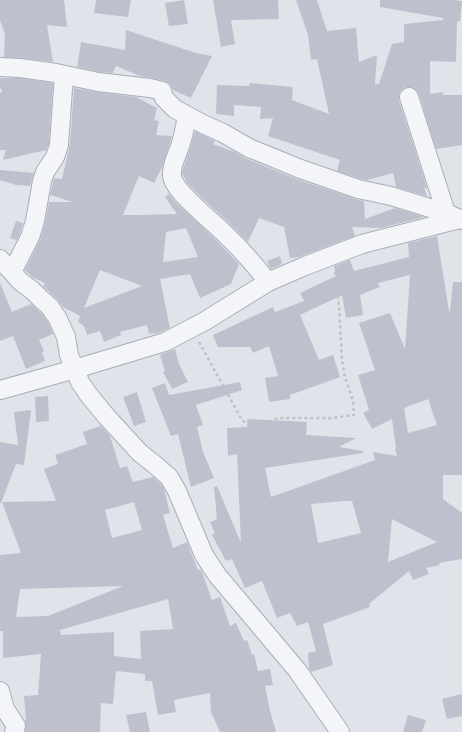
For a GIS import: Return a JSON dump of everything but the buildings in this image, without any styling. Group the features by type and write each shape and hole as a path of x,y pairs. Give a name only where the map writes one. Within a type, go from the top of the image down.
{"street":[{"path":"0,67 64,74 98,82 150,88 162,91 164,98 175,109 249,148 298,168 358,189 391,196 456,217"},
{"path":"12,272 30,237 35,221 42,181 45,172 55,158 59,145 64,74"},
{"path":"409,97 456,217"},
{"path":"188,116 171,177 175,185 198,209 225,233 268,282"},
{"path":"0,390 165,342 205,321 268,282 305,266 362,244 456,217"},
{"path":"0,259 21,282 50,307 58,319 66,337 69,355 80,382 88,394 140,453 169,477 177,491 204,555 217,575 297,670 340,732"},
{"path":"0,691 5,709 16,726 14,732"}],"path":[{"path":"190,329 210,360 242,420 252,428 279,418 332,418 354,415 353,401 345,376 342,360 339,305 335,270"}]}
